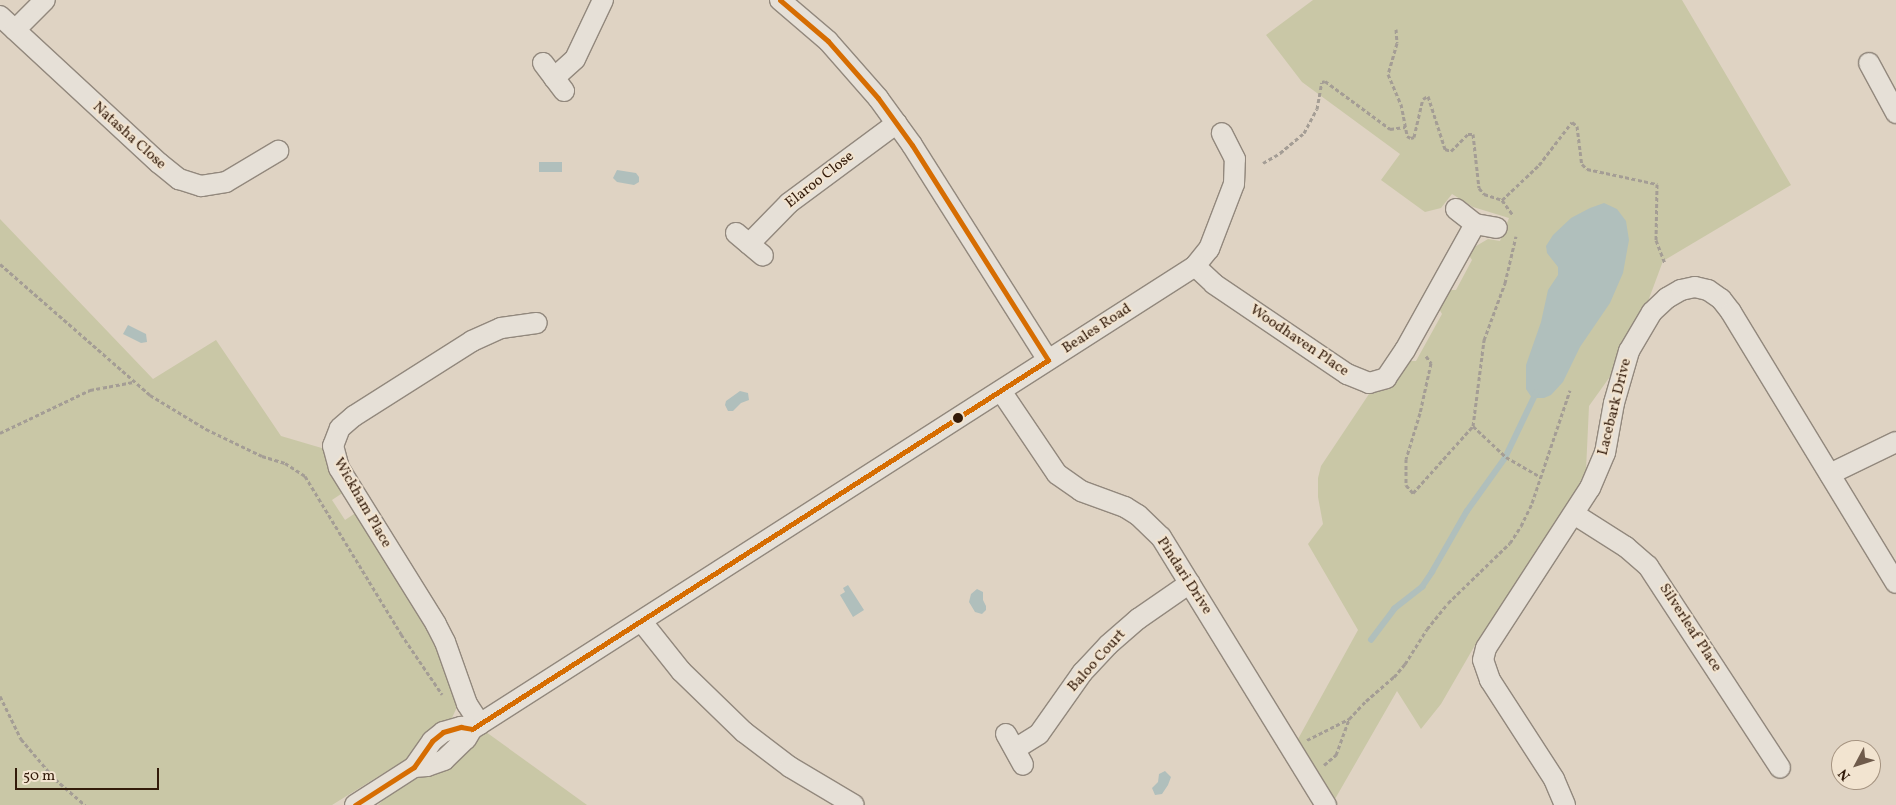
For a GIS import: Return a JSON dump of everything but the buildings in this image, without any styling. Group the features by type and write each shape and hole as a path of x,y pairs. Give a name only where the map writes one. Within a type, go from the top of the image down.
{"street":[{"path":"15,30 45,0"},
{"path":"553,77 575,59 603,0"},
{"path":"780,0 846,59 897,123 1048,360"},
{"name":"Natasha Close","path":"0,16 159,163 179,179 196,185 213,186 239,176 278,151"},
{"path":"1869,63 1893,102"},
{"name":"Elaroo Close","path":"749,244 769,222 796,198 897,123"},
{"name":"Beales Road","path":"355,805 414,766 432,741 443,732 461,727 476,726 642,622 1194,266 1209,249 1234,184 1235,159 1222,134"},
{"path":"1456,209 1476,224 1509,227"},
{"name":"Woodhaven Place","path":"1194,266 1211,281 1347,374 1369,383 1386,378 1405,350 1476,224"},
{"name":"Lacebark Drive","path":"1565,805 1554,779 1490,680 1483,660 1486,648 1590,488 1605,453 1620,379 1640,329 1652,312 1667,298 1681,290 1694,287 1708,290 1731,312 1896,584"},
{"name":"Wickham Place","path":"476,726 436,624 339,468 333,446 340,428 354,416 472,340 501,328 537,323"},
{"name":"Pindari Drive","path":"1001,391 1058,474 1081,491 1125,507 1138,516 1160,537 1306,772 1319,802"},
{"path":"1830,474 1896,442"},
{"name":"Silverleaf Place","path":"1574,514 1637,555 1658,579 1780,768"},
{"name":"Baloo Court","path":"1015,750 1039,734 1082,673 1108,645 1138,619 1190,583"},
{"path":"642,622 681,671 744,732 790,767 854,805"}],"path":[{"path":"1396,29 1397,43 1388,74 1401,104 1407,136 1412,138 1423,99 1428,96 1445,149 1451,151 1468,134 1473,134 1479,188 1484,194 1502,200"},
{"path":"1262,163 1280,153 1304,133 1317,109 1322,82 1325,81 1390,129 1405,127"},
{"path":"1502,200 1545,159 1572,122 1577,126 1584,167 1656,184 1658,187 1656,245 1665,263"},
{"path":"1426,356 1431,363 1420,413 1406,459 1406,485 1412,493 1418,489 1473,426 1484,340 1505,283 1509,227 1502,200"},
{"path":"0,264 134,382 182,416 262,456 285,463 305,476 401,634 445,700"},
{"path":"0,433 90,390 134,382"},
{"path":"1292,750 1349,719 1402,668 1427,629 1453,596 1510,543 1528,514 1570,390"},
{"path":"1473,426 1506,457 1540,477"},
{"path":"0,696 21,739 55,780 85,805"},
{"path":"1306,772 1333,759 1349,719"}],"shaded area":[{"path":"1313,0 1682,0 1791,185 1663,261 1647,304 1614,371 1589,406 1586,470 1552,539 1478,640 1441,704 1421,729 1397,691 1335,799 1298,739 1358,630 1308,544 1323,524 1318,497 1318,478 1321,466 1369,394 1389,389 1408,361 1416,361 1442,314 1438,307 1448,290 1456,290 1472,260 1468,254 1471,249 1488,239 1500,241 1509,218 1473,207 1452,194 1441,208 1425,212 1381,180 1400,154 1302,82 1266,35"},
{"path":"539,162 562,162 562,172 539,172"},
{"path":"617,170 636,173 639,177 639,182 634,185 617,182 613,178"},
{"path":"1604,203 1617,209 1626,221 1629,240 1623,273 1610,303 1580,347 1563,382 1551,395 1544,398 1532,398 1526,389 1526,365 1541,322 1548,290 1558,275 1558,267 1547,253 1546,246 1553,235 1571,218"},
{"path":"0,219 153,379 216,340 281,436 325,449 344,492 332,500 345,520 357,512 433,637 457,707 451,720 408,758 332,805 0,805"},
{"path":"128,325 146,334 147,342 141,343 123,334"},
{"path":"740,391 748,393 749,400 741,403 733,411 728,411 725,405 726,401"},
{"path":"848,585 864,610 853,617 840,595 845,592 843,588"},
{"path":"977,589 983,592 983,600 986,606 986,610 982,614 975,612 969,602 971,594"},
{"path":"486,732 587,805 378,805 400,785"},
{"path":"1165,771 1171,777 1168,785 1162,794 1155,795 1152,788 1158,782 1159,774"}],"waterway":[{"path":"1371,640 1394,609 1422,587 1467,511 1505,458 1536,393"}],"transit line":[{"path":"355,805 414,767 432,741 443,732 461,727 472,729 1048,360 912,145 878,98 828,41 780,0"}]}
